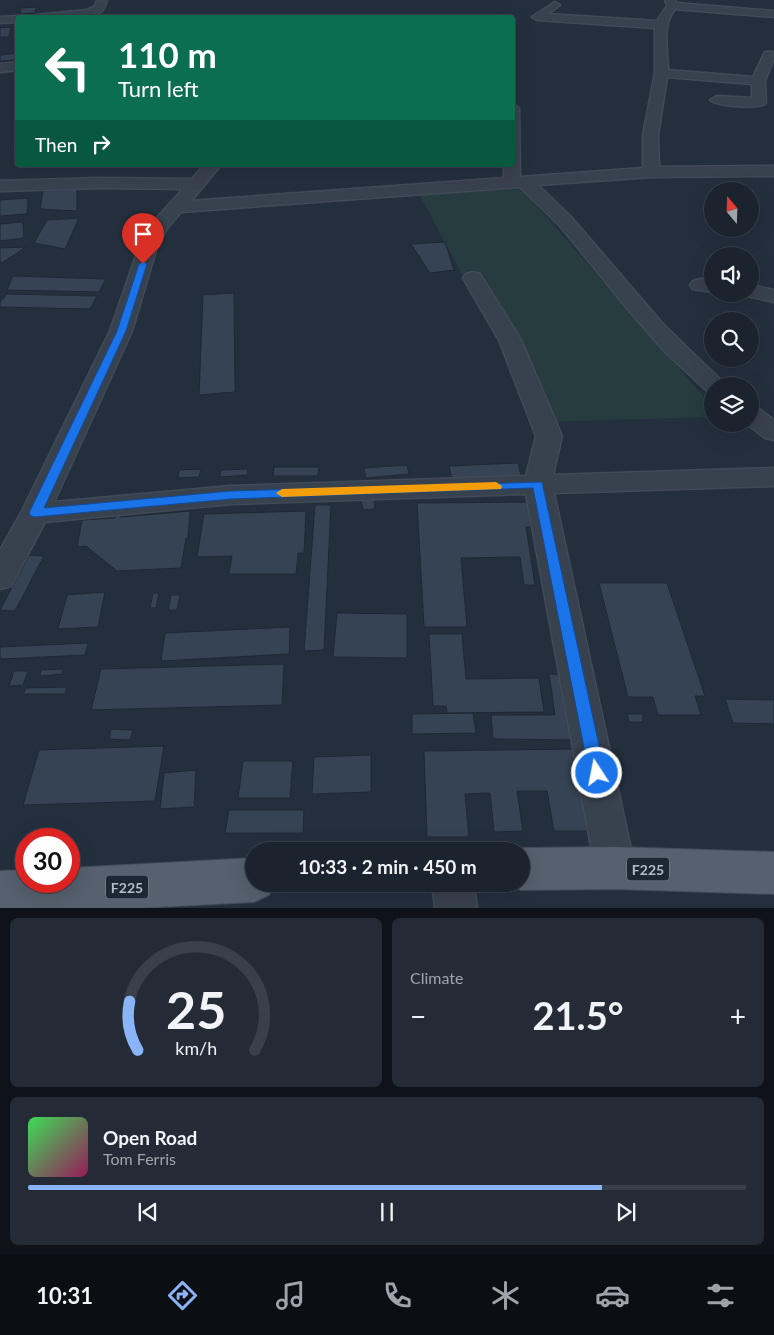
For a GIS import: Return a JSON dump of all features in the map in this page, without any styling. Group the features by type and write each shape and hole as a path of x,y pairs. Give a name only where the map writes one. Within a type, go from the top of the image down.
{"main road":[{"name":"F225","path":"530,869 615,868 774,873"},
{"name":"F225","path":"0,894 245,880"}],"street":[{"path":"67,15 89,13 100,8 102,0"},
{"path":"652,172 649,158 660,72 659,46 663,18 671,3 774,14"},
{"path":"555,5 537,17 662,25"},
{"path":"0,20 15,19"},
{"path":"717,100 759,103 758,81 771,56 764,42"},
{"path":"0,68 15,66"},
{"path":"660,72 758,81"},
{"path":"515,140 519,182 565,221 621,290 694,369 704,377"},
{"path":"27,184 28,167"},
{"path":"0,578 35,513 121,331 148,247 160,225 174,207 212,167"},
{"path":"174,207 652,172 774,171"},
{"path":"0,186 27,184 197,184"},
{"path":"473,278 510,340 549,436 538,484 615,868"},
{"path":"759,293 774,296"},
{"path":"759,421 774,432"},
{"path":"35,513 231,495 774,477"},
{"path":"454,892 456,908"}],"green space":[{"path":"522,189 704,397 704,417 541,422 419,194"}],"building":[{"path":"36,7 35,13 20,14 21,8"},
{"path":"11,27 9,37 0,37 0,28"},
{"path":"15,53 15,60 0,61 0,55"},
{"path":"77,189 77,211 40,209 43,191"},
{"path":"28,198 27,214 0,216 0,200"},
{"path":"79,218 65,249 34,243 47,220"},
{"path":"23,222 24,238 0,241 0,224"},
{"path":"445,242 454,270 430,273 411,244"},
{"path":"26,247 2,263 0,262 0,248"},
{"path":"13,276 106,279 99,292 7,290"},
{"path":"234,293 235,392 199,395 203,295"},
{"path":"7,294 97,296 90,309 0,307 0,302"},
{"path":"518,463 521,476 452,479 449,466"},
{"path":"407,465 409,474 366,478 364,468"},
{"path":"274,467 319,467 318,476 273,476"},
{"path":"201,469 199,477 178,478 179,470"},
{"path":"248,469 248,475 220,477 221,470"},
{"path":"374,499 375,509 363,510 361,500"},
{"path":"535,502 540,527 526,527 535,585 524,585 520,557 461,558 467,627 424,627 417,503"},
{"path":"315,505 331,505 324,650 304,651"},
{"path":"190,511 188,538 186,538 181,568 117,571 86,546 77,547 82,520 115,518 118,515 121,517"},
{"path":"306,511 304,553 298,553 296,574 229,574 232,556 197,557 204,514"},
{"path":"29,555 44,556 15,611 0,610"},
{"path":"599,583 667,583 705,696 695,696 701,715 658,715 653,697 628,697"},
{"path":"105,592 98,627 58,629 67,595"},
{"path":"153,593 159,593 156,608 150,608"},
{"path":"171,595 180,595 177,610 168,610"},
{"path":"337,613 407,614 407,658 333,657"},
{"path":"290,627 289,654 161,661 165,633"},
{"path":"429,634 462,634 466,679 539,678 544,712 447,713 446,706 433,706"},
{"path":"88,643 85,655 0,659 0,647"},
{"path":"284,664 282,705 91,710 101,669"},
{"path":"63,669 62,674 40,676 41,670"},
{"path":"14,671 28,671 23,685 9,686"},
{"path":"549,674 566,675 576,740 493,739 491,715 555,715"},
{"path":"67,687 65,694 23,694 26,688"},
{"path":"725,699 774,700 774,724 733,723"},
{"path":"473,713 476,733 412,734 412,714"},
{"path":"627,714 642,714 643,722 629,722"},
{"path":"111,729 133,730 130,740 109,739"},
{"path":"164,746 155,801 23,805 39,750"},
{"path":"577,749 590,831 554,831 547,791 517,791 523,831 494,832 490,793 465,794 469,837 427,837 424,751"},
{"path":"371,755 371,792 312,794 314,757"},
{"path":"243,761 293,761 290,798 238,798"},
{"path":"196,770 194,807 160,809 164,773"},
{"path":"229,810 304,810 303,833 225,833"}],"slow traffic":[{"path":"282,493 496,486"}],"route":[{"path":"143,264 121,331 35,513 231,495 538,484 597,773"}]}
